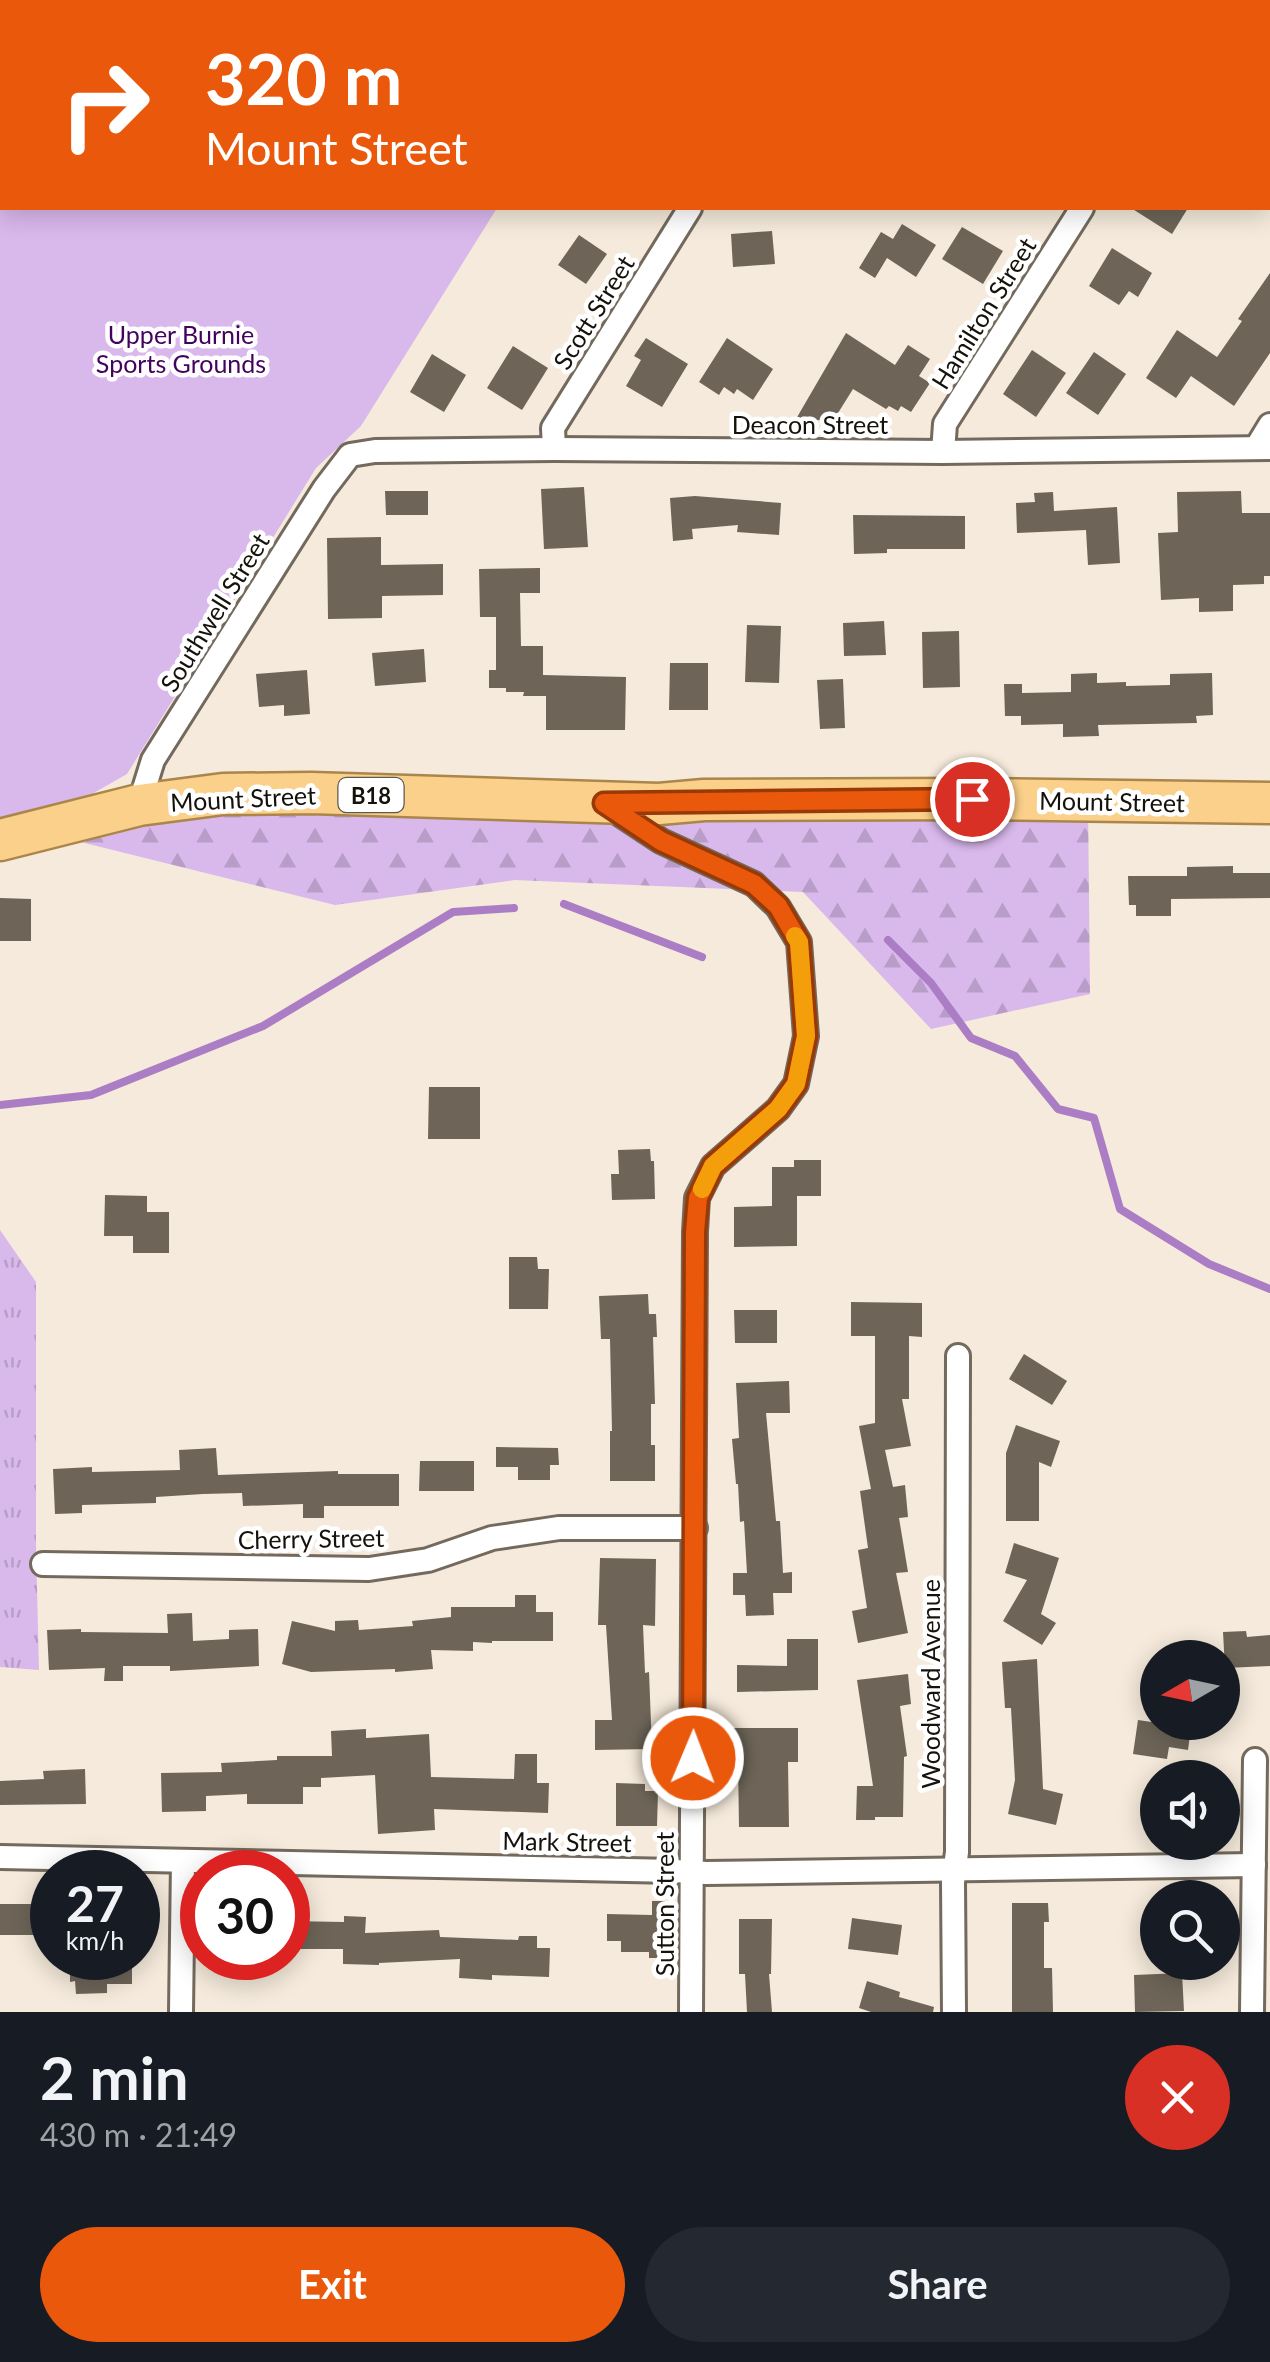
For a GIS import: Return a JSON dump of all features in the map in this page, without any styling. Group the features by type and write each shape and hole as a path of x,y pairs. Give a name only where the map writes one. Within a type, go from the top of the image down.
{"highway":[{"name":"Mount Street","path":"0,840 139,805 223,794 604,803 934,799 1270,803"}],"street":[{"name":"Scott Street","path":"554,449 553,428 689,210"},
{"name":"Hamilton Street","path":"942,452 945,424 1081,210"},
{"path":"1263,448 1270,425"},
{"name":"Deacon Street","path":"350,455 375,451 554,449 942,452 1263,448"},
{"name":"Southwell Street","path":"139,805 153,760 350,455"},
{"name":"Sutton Street","path":"604,803 661,841 754,884 778,906 799,942 806,1036 796,1084 778,1109 713,1166 698,1198 691,2012"},
{"name":"Woodward Avenue","path":"954,2012 958,1356"},
{"name":"Cherry Street","path":"44,1564 370,1569 428,1560 492,1538 559,1528 694,1528"},
{"path":"1252,2012 1255,1760"},
{"name":"Mark Street","path":"0,1857 180,1861"},
{"name":"Mark Street","path":"310,1864 692,1872 1254,1865"},
{"path":"181,1980 181,2012"}],"green space":[{"name":"Upper Burnie Sports Grounds","path":"0,210 496,210 361,426 316,468 127,774 92,794 0,819"},
{"path":"1088,801 1090,994 931,1029 803,892 515,880 335,905 32,830 139,805"},
{"path":"0,1230 36,1282 39,1670 0,1667"}],"building":[{"path":"1134,210 1187,210 1172,234"},
{"path":"902,224 936,245 916,277 887,258 875,278 859,268 881,232 893,239"},
{"path":"962,227 1003,251 983,284 942,259"},
{"path":"772,231 775,264 733,267 731,234"},
{"path":"579,235 607,254 586,284 558,265"},
{"path":"1112,248 1152,273 1138,297 1129,291 1119,305 1089,286"},
{"path":"1270,273 1270,353 1234,406 1191,376 1176,398 1146,378 1177,330 1217,357"},
{"path":"846,333 895,365 908,345 930,359 919,376 930,383 911,412 901,406 898,411 889,406 886,409 853,389 833,421 796,419"},
{"path":"646,338 688,364 662,407 626,386 641,360 634,356"},
{"path":"727,338 773,369 753,400 737,389 734,394 724,387 719,395 699,382"},
{"path":"513,346 548,368 522,410 487,388"},
{"path":"1032,350 1066,373 1036,417 1003,394"},
{"path":"1094,352 1126,374 1098,415 1066,393"},
{"path":"432,354 466,375 444,412 410,392"},
{"path":"584,487 588,547 544,549 541,489"},
{"path":"385,491 428,491 428,515 386,515"},
{"path":"1241,491 1242,513 1270,513 1270,576 1264,576 1264,584 1233,585 1233,611 1199,612 1199,598 1161,600 1158,533 1178,532 1177,492"},
{"path":"1053,492 1054,511 1117,507 1120,563 1088,565 1086,530 1017,533 1016,503 1035,502 1034,493"},
{"path":"695,496 781,503 779,535 737,532 738,525 692,529 693,539 673,541 670,498"},
{"path":"853,515 965,516 965,549 887,549 887,553 854,554"},
{"path":"381,537 381,565 443,564 443,595 382,596 382,618 328,619 327,538"},
{"path":"540,568 540,593 520,593 521,646 543,646 543,675 626,677 625,730 546,730 546,696 523,696 524,692 489,688 489,670 496,670 496,617 480,617 479,569"},
{"path":"884,621 886,655 844,656 843,623"},
{"path":"747,625 781,626 779,683 745,682"},
{"path":"959,631 960,687 923,688 922,632"},
{"path":"424,649 426,682 375,686 372,653"},
{"path":"670,663 708,663 708,710 669,710"},
{"path":"307,670 310,714 284,716 284,705 259,707 256,674"},
{"path":"1097,673 1097,683 1126,682 1126,686 1170,685 1170,674 1212,673 1213,715 1196,716 1197,723 1098,725 1099,736 1063,737 1063,724 1021,725 1021,716 1005,716 1004,684 1022,684 1022,693 1071,692 1071,674"},
{"path":"843,679 845,728 820,729 817,680"},
{"path":"1233,866 1233,873 1270,873 1270,898 1171,899 1171,916 1136,916 1136,905 1129,905 1128,876 1187,876 1187,867"},
{"path":"0,898 31,899 31,941 0,941"},
{"path":"429,1087 480,1087 480,1139 428,1139"},
{"path":"650,1149 655,1199 612,1200 611,1174 619,1174 618,1150"},
{"path":"794,1160 821,1160 821,1196 797,1196 797,1246 734,1247 734,1207 772,1206 772,1167 794,1167"},
{"path":"105,1195 147,1196 147,1212 169,1212 169,1253 133,1253 133,1236 104,1236"},
{"path":"509,1257 537,1257 538,1269 549,1269 548,1309 509,1309"},
{"path":"648,1294 649,1314 656,1314 657,1337 653,1337 655,1404 651,1404 655,1481 610,1481 610,1339 601,1339 599,1296"},
{"path":"851,1302 922,1303 922,1337 909,1336 909,1399 902,1399 911,1446 885,1450 893,1487 905,1485 908,1517 899,1518 908,1572 896,1573 908,1633 858,1643 852,1611 867,1608 858,1550 868,1548 860,1491 871,1489 859,1426 875,1423 875,1336 851,1336"},
{"path":"734,1310 777,1310 777,1343 735,1343"},
{"path":"1024,1354 1067,1381 1052,1405 1009,1379"},
{"path":"789,1381 790,1413 766,1413 783,1573 792,1572 792,1593 773,1593 774,1615 746,1616 745,1595 733,1595 733,1573 747,1573 732,1439 739,1438 736,1383"},
{"path":"1016,1425 1060,1441 1051,1467 1039,1462 1039,1521 1006,1521 1006,1453"},
{"path":"496,1447 558,1448 559,1465 550,1465 550,1480 518,1480 518,1467 496,1467"},
{"path":"216,1448 218,1475 338,1471 399,1474 399,1506 324,1506 324,1518 303,1518 303,1504 243,1506 242,1493 156,1497 156,1503 82,1505 82,1513 55,1514 53,1469 180,1470 179,1450"},
{"path":"420,1461 474,1461 474,1491 419,1491"},
{"path":"1014,1543 1059,1558 1041,1614 1056,1623 1042,1645 1003,1621 1027,1580 1005,1573"},
{"path":"600,1558 656,1559 655,1626 643,1625 652,1749 595,1750 595,1720 612,1720 606,1625 598,1625"},
{"path":"515,1595 536,1595 536,1612 553,1612 553,1641 473,1642 473,1651 431,1650 433,1669 311,1672 282,1664 292,1621 335,1631 335,1621 358,1620 359,1630 413,1626 412,1621 451,1617 451,1607 515,1607"},
{"path":"192,1613 193,1641 229,1639 229,1630 258,1629 259,1666 170,1671 170,1666 123,1666 123,1681 104,1681 105,1668 49,1670 47,1630 168,1633 167,1614"},
{"path":"1246,1631 1247,1637 1270,1635 1270,1666 1240,1667 1240,1640 1223,1640 1223,1632"},
{"path":"787,1639 818,1639 818,1690 737,1692 737,1665 787,1666"},
{"path":"1037,1659 1043,1789 1063,1794 1056,1825 1008,1814 1015,1780 1011,1708 1005,1708 1002,1662"},
{"path":"908,1674 911,1704 900,1706 907,1756 903,1817 856,1820 857,1786 873,1786 857,1680"},
{"path":"1138,1720 1140,1740 1189,1740 1188,1750 1169,1747 1167,1759 1133,1754"},
{"path":"731,1728 798,1728 798,1762 788,1762 789,1827 739,1827 738,1762 731,1762"},
{"path":"366,1729 366,1738 429,1734 431,1777 514,1779 515,1754 537,1754 537,1783 549,1783 548,1813 434,1809 435,1830 378,1834 375,1775 321,1778 321,1787 303,1787 303,1804 247,1804 247,1794 206,1796 206,1811 162,1812 161,1773 222,1772 221,1763 277,1760 277,1756 332,1756 331,1731"},
{"path":"85,1769 86,1804 0,1805 0,1781 44,1779 43,1771"},
{"path":"616,1783 645,1784 645,1791 658,1791 657,1826 616,1826"},
{"path":"652,1901 668,1901 667,1958 649,1958 649,1952 621,1952 621,1941 607,1941 607,1914 652,1915"},
{"path":"1012,1903 1048,1903 1044,1968 1052,1968 1053,2012 1012,2012"},
{"path":"0,1904 30,1904 30,1935 0,1935"},
{"path":"344,1916 366,1917 365,1933 439,1930 440,1937 518,1940 519,1936 537,1936 537,1948 550,1948 549,1977 459,1978 460,1959 343,1964 343,1949 310,1949 310,1921 344,1922"},
{"path":"852,1918 902,1925 898,1955 848,1949"},
{"path":"739,1919 772,1919 772,2012 747,2012 745,1974 739,1974"},
{"path":"1134,1975 1140,1975 1140,1980 1182,1980 1184,2011 1135,2012"},
{"path":"70,1980 132,1980 132,1984 107,1984 107,1993 76,1994 75,1981"},
{"path":"867,1981 900,1992 899,1997 934,2007 933,2012 871,2012 859,2008"}],"waterway":[{"path":"564,904 702,957"},
{"path":"0,1105 91,1095 263,1026 453,912 514,908"},
{"path":"888,940 931,983 971,1038 1015,1056 1058,1109 1094,1118 1120,1209 1209,1264 1270,1289"}],"slow traffic":[{"path":"702,1189 713,1166 778,1109 796,1084 806,1036 799,942 795,936"}],"route":[{"path":"693,1758 698,1198 713,1166 778,1109 796,1084 806,1036 804,994 799,942 778,906 754,884 661,841 604,803 972,799"}]}
